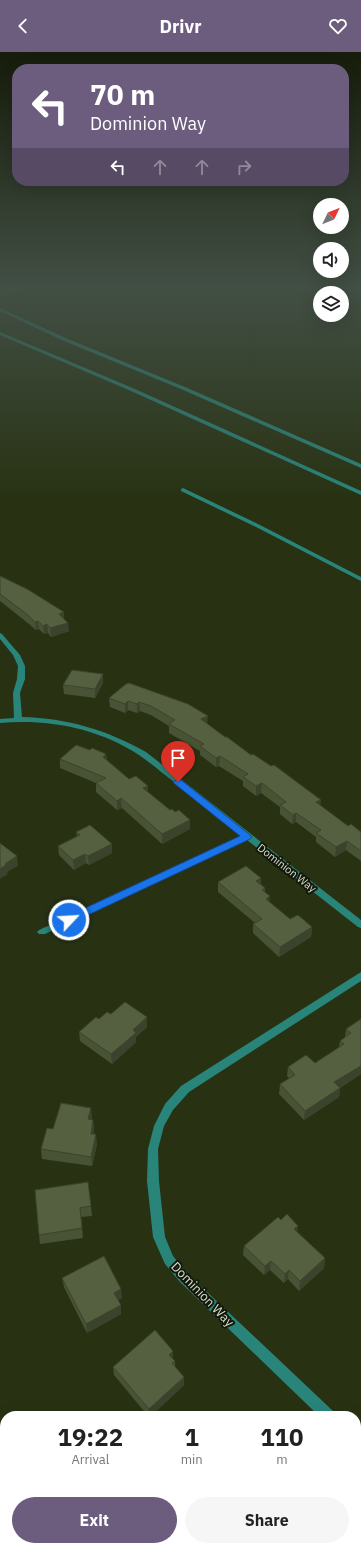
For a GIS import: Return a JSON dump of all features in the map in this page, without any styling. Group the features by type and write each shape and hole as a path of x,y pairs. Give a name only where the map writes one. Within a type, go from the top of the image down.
{"street":[{"path":"56,357 133,390 361,493"},
{"path":"107,357 183,388 361,466"},
{"path":"183,490 258,526 361,579"},
{"path":"0,635 11,647 22,669 22,678 17,690 18,719"},
{"name":"Dominion Way","path":"0,722 18,719 46,720 75,725 101,733 125,743 143,754 361,925"},
{"path":"42,932 247,837"},
{"name":"Dominion Way","path":"323,1411 184,1278 169,1260 159,1236 153,1181 153,1149 159,1126 169,1107 185,1089 361,976"}],"building":[{"path":"0,576 27,589 64,612 59,614 68,623 50,628 47,624 43,626 38,621 35,622 0,594"},
{"path":"72,670 103,674 95,689 63,685"},
{"path":"129,683 188,704 208,716 201,719 251,755 253,754 271,766 274,765 321,800 316,802 348,826 351,824 361,832 361,851 347,841 336,847 316,833 321,830 296,813 293,815 280,805 286,802 262,783 256,786 243,777 248,774 220,756 216,758 200,746 204,744 169,724 175,720 151,706 139,702 137,704 128,701 125,704 109,698"},
{"path":"76,745 90,750 92,748 106,754 103,757 129,779 136,776 148,786 143,788 170,810 172,809 175,812 179,810 190,820 162,834 121,798 117,801 96,783 106,778 60,759"},
{"path":"90,825 112,844 88,856 85,854 73,860 58,846 80,835 76,832"},
{"path":"0,843 17,856 0,869"},
{"path":"246,866 261,878 256,881 265,888 262,890 270,896 266,899 290,919 298,915 312,927 280,947 253,924 262,919 218,882"},
{"path":"125,1002 147,1017 133,1030 136,1033 111,1054 79,1032 96,1017 99,1019 107,1012 111,1014"},
{"path":"361,1019 361,1066 334,1082 340,1088 305,1111 280,1084 295,1075 288,1067 306,1055 315,1063 344,1044 340,1041 351,1033 346,1029"},
{"path":"61,1103 91,1108 88,1119 93,1120 91,1134 96,1134 91,1157 41,1149 47,1128 53,1129"},
{"path":"88,1182 91,1206 80,1208 82,1228 39,1235 35,1190"},
{"path":"287,1214 298,1226 294,1229 325,1258 300,1281 289,1270 285,1274 271,1261 265,1266 244,1246 278,1217 281,1220"},
{"path":"104,1256 121,1289 114,1293 121,1305 86,1324 62,1278"},
{"path":"155,1330 173,1351 169,1355 175,1361 172,1363 184,1377 149,1409 113,1367"}],"route":[{"path":"69,920 247,837 178,782"}]}
